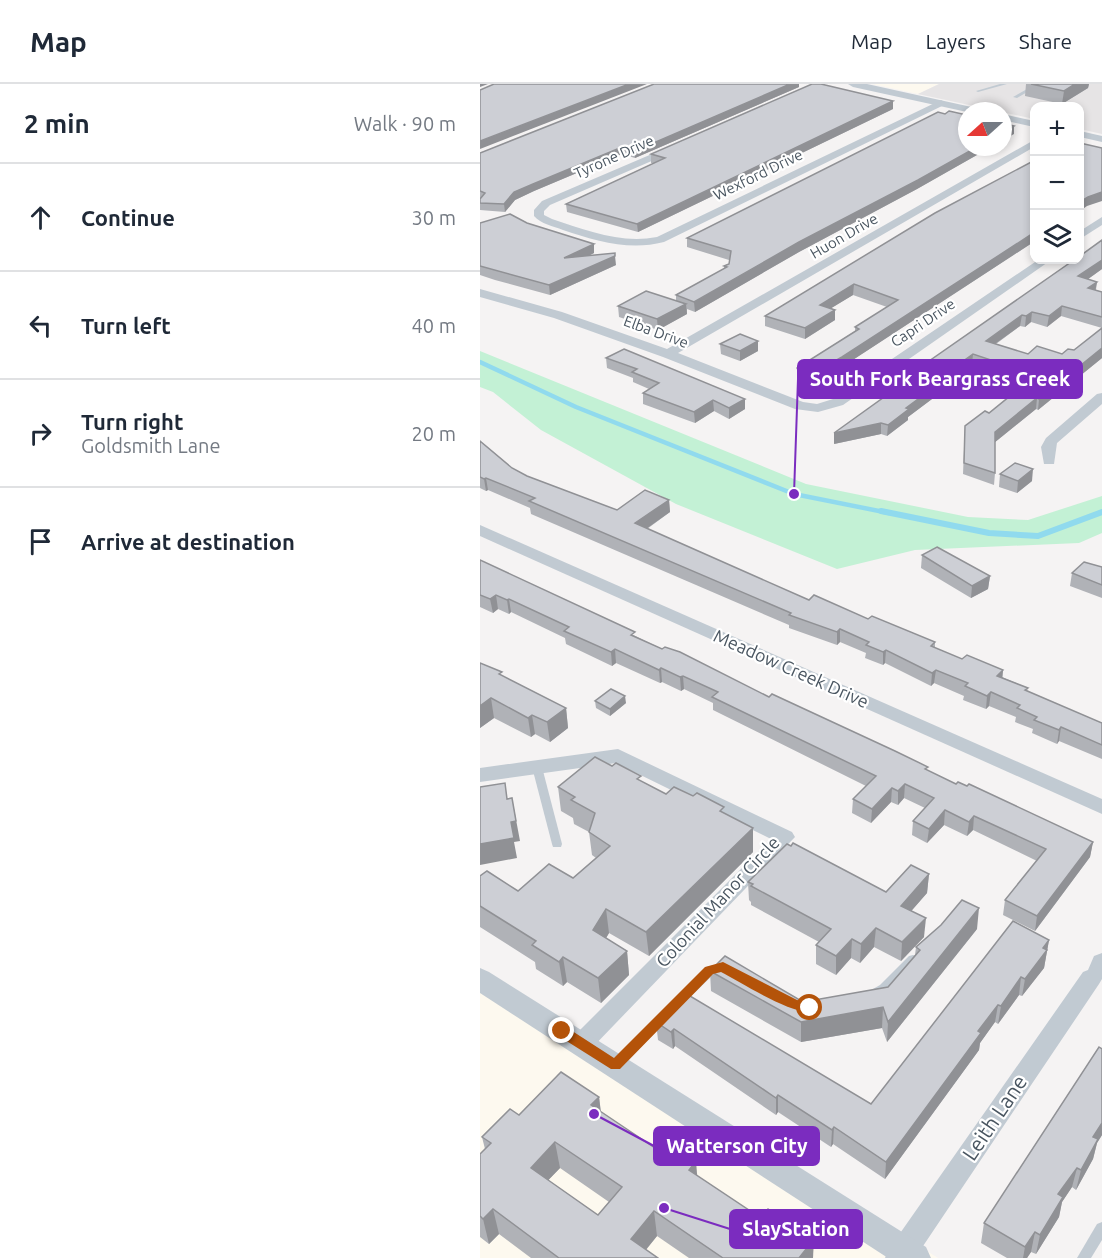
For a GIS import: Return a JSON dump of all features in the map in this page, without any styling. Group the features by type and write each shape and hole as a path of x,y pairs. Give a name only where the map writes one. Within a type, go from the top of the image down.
{"street":[{"path":"853,84 958,107"},
{"name":"Wexford Drive","path":"584,232 628,244 660,240 940,103"},
{"path":"1012,119 1030,123"},
{"path":"1084,135 1102,139"},
{"name":"Tyrone Drive","path":"584,232 543,219 539,216 539,210 546,203 686,142"},
{"name":"Huon Drive","path":"668,354 1030,146"},
{"path":"1084,233 1102,220"},
{"name":"Capri Drive","path":"818,408 838,402 1039,264"},
{"name":"Elba Drive","path":"480,293 558,315 668,354 800,406 818,408"},
{"path":"1049,461 1048,447 1051,441 1102,397"},
{"name":"Meadow Creek Drive","path":"480,530 1102,807"},
{"name":"Colonial Manor Circle","path":"480,775 618,756 785,837 581,1044"},
{"name":"Leith Lane","path":"906,1256 1097,969"},
{"path":"480,979 906,1256"}],"lane":[{"path":"978,91 1005,84"},
{"path":"1015,97 1039,84"},
{"path":"537,767 557,844"},
{"path":"866,997 884,988 924,947"},
{"path":"615,1066 710,970 723,967 733,972"},
{"path":"1084,1258 1102,1228"}],"shaded area":[{"path":"872,84 939,84 918,94"},
{"path":"939,84 1102,84 1102,134 1084,130 1084,102 1030,102 1030,118 1012,114 1012,102 958,103 918,94"},
{"path":"480,971 938,1258 480,1258"}],"green space":[{"path":"480,351 806,484 968,517 1028,520 1102,496 1102,533 1079,543 915,550 837,569 676,504 541,430 493,392 480,387"}],"building":[{"path":"494,84 629,84 480,141 480,90"},
{"path":"654,84 790,84 635,151 622,147 533,184 514,192 504,204 480,203 485,193 480,191 480,153"},
{"path":"812,84 821,84 893,101 637,224 566,204 665,158 651,154"},
{"path":"1031,84 1075,84 1064,91"},
{"path":"949,111 958,113 958,156 961,156 799,242 694,302 676,295 729,264 731,251 687,238 938,112 945,114"},
{"path":"1084,144 1102,148 1102,192 1084,200"},
{"path":"1030,163 1030,235 842,357 803,379 797,368 859,329 855,327 898,300 854,284 820,305 835,310 805,328 765,316 935,213"},
{"path":"510,214 527,223 594,244 564,258 615,253 615,256 549,285 480,266 480,223"},
{"path":"1102,240 1102,260 1078,276 1097,282 1088,288 1102,292 1102,317 1062,306 1049,316 1032,312 1026,316 1022,315 986,341 1028,354 1037,346 1062,354 1068,349 1074,350 1102,328 1102,348 995,432 995,473 964,463 965,426 985,411 989,413 1036,375 973,354 931,384 937,385 888,425 881,423 834,433 891,392 887,391 896,384 1068,264 1084,264 1084,253"},
{"path":"646,291 686,304 657,319 618,306"},
{"path":"740,334 758,341 740,351 720,344"},
{"path":"624,349 745,399 729,408 713,400 694,412 643,393 659,383 632,372 637,369 606,358"},
{"path":"480,441 512,468 527,476 617,510 645,490 669,500 635,523 809,600 814,595 868,619 872,616 935,642 931,646 962,659 967,655 1003,670 997,676 1102,723 1102,745 1061,727 1059,730 1034,720 1037,717 1017,708 1020,705 991,692 987,696 965,686 968,683 936,670 932,673 886,650 883,652 866,645 869,642 840,629 837,632 789,615 791,613 529,501 535,498 480,477"},
{"path":"1015,463 1033,469 1018,481 1000,474"},
{"path":"937,547 990,576 972,586 922,555"},
{"path":"480,560 635,632 631,635 662,649 665,647 680,652 769,697 772,694 895,751 956,784 958,782 967,786 969,784 1093,842 1037,916 1005,900 1046,849 974,816 969,822 945,810 929,829 913,821 934,798 905,784 898,791 892,788 872,809 853,799 876,776 712,697 718,692 683,676 680,677 661,668 659,670 615,649 611,652 564,631 569,627 509,599 496,595 490,599 480,595"},
{"path":"1084,562 1102,567 1102,585 1072,573"},
{"path":"480,663 502,672 499,674 566,708 547,722 532,715 528,718 491,698 480,706"},
{"path":"611,689 625,696 610,709 595,701"},
{"path":"595,757 612,766 616,763 641,776 637,779 666,794 674,787 693,796 697,793 724,807 720,811 753,828 646,932 606,909 593,930 627,951 598,978 563,957 559,962 532,945 536,941 480,906 480,876 487,871 518,891 549,864 573,878 610,846 589,832 595,813 571,800 575,797 558,787"},
{"path":"505,783 507,799 512,798 516,821 511,822 514,838 480,844 480,787"},
{"path":"793,843 886,892 911,865 929,874 901,906 926,918 902,942 876,928 861,944 852,939 836,956 816,945 831,929 751,886 753,884 748,882 787,844 791,846"},
{"path":"962,900 979,908 888,1022 883,1007 801,1022 710,971 725,956 803,1002 888,987 920,950 916,947 941,925"},
{"path":"1013,921 1049,940 1043,948 1047,950 1025,979 1021,977 1001,1006 998,1005 978,1031 981,1033 886,1162 834,1127 832,1130 778,1095 776,1098 674,1029 671,1032 656,1022 685,993 871,1104"},
{"path":"1099,1047 1102,1049 1102,1123 1093,1137 1098,1139 1081,1170 1077,1168 1058,1194 1063,1197 1040,1235 1035,1232 1025,1247 984,1223"},
{"path":"561,1072 599,1097 591,1105 658,1150 666,1141 696,1161 689,1170 761,1218 768,1209 814,1239 799,1258 723,1258 654,1211 631,1239 658,1258 559,1258 493,1209 483,1219 480,1216 480,1154 491,1143 482,1137 510,1109 519,1115","holes":["555,1142 622,1187 598,1215 531,1168"]}],"waterway":[{"path":"480,362 576,407 794,494 889,513"},
{"path":"881,511 989,533 1038,536 1102,512 1099,513"}],"place":[{"name":"South Fork Beargrass Creek","path":"794,494"},
{"name":"Watterson City","path":"594,1114"},
{"name":"SlayStation","path":"664,1208"}],"route":[{"path":"562,1031 615,1066 715,967 723,967 794,1004 810,1008"}]}
